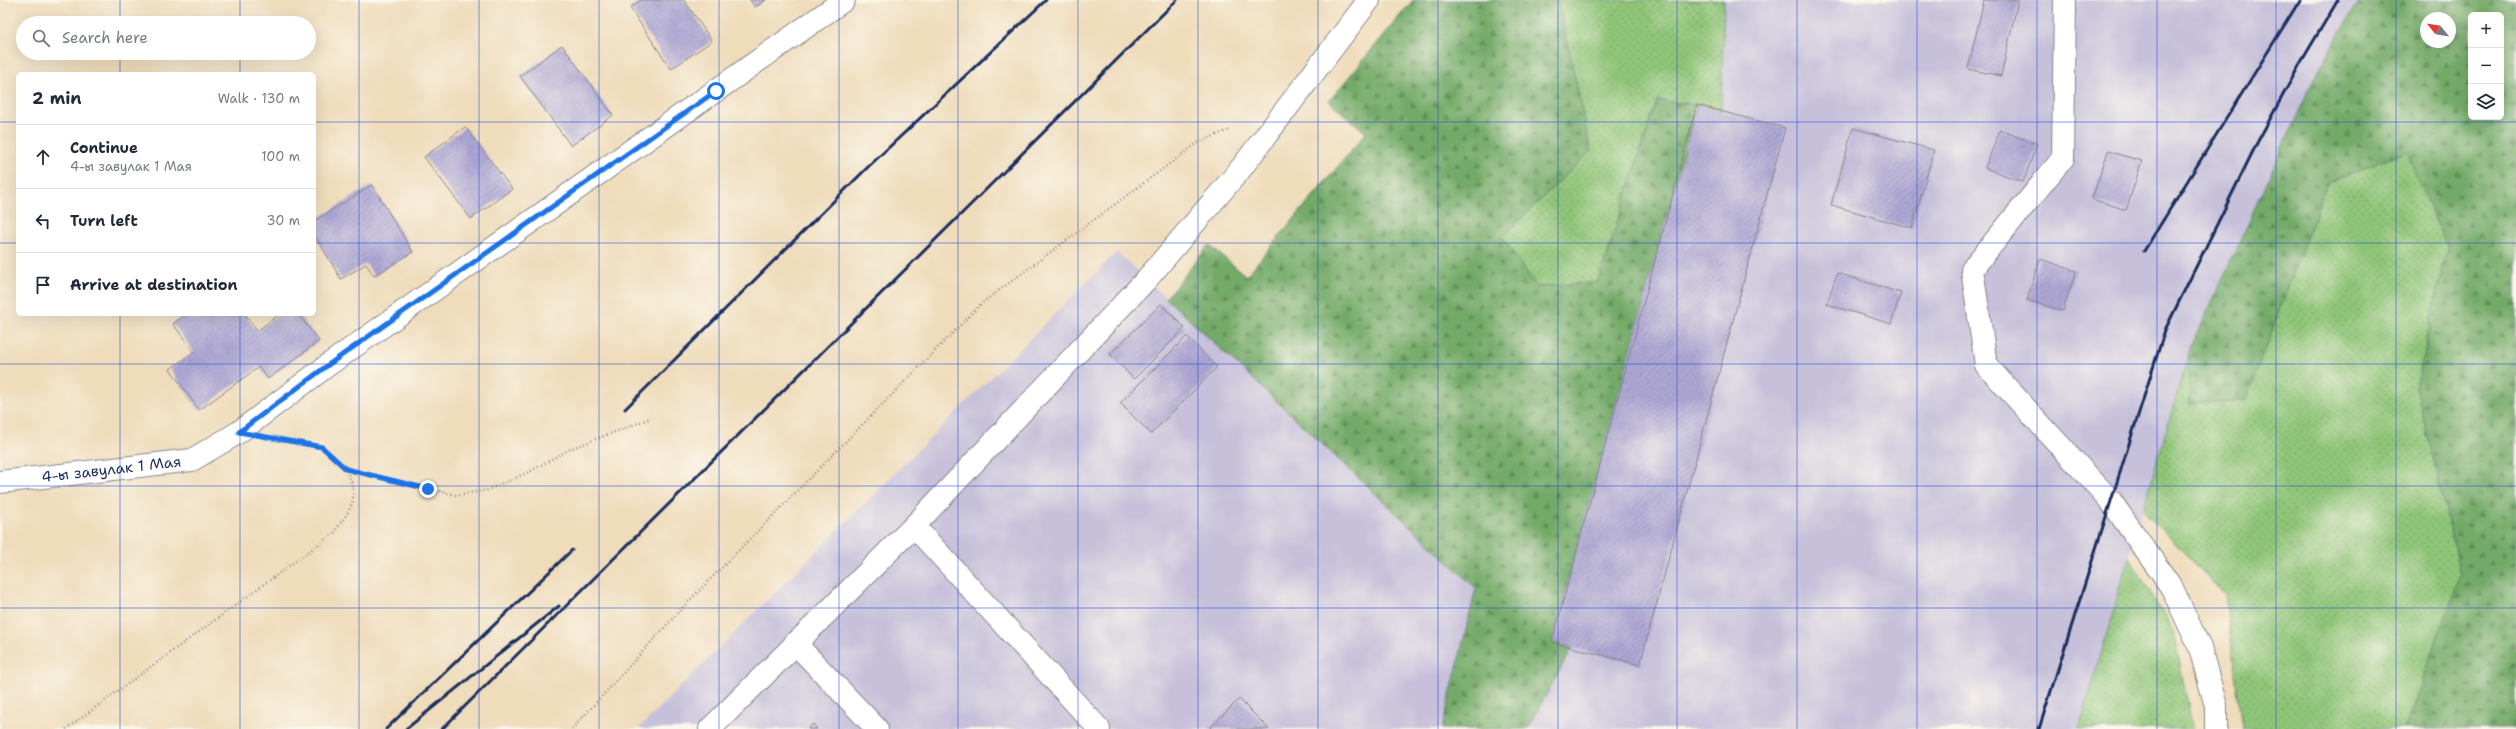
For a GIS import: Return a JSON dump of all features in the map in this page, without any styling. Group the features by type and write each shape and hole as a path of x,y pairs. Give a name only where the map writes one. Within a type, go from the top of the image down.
{"street":[{"name":"4-ы завулак 1 Мая","path":"0,482 192,460 239,432 328,365 844,0"},
{"path":"710,729 914,526 1151,274 1239,172 1369,0"},
{"path":"2065,0 2063,158 1972,269 1986,365 2110,500 2172,588 2200,648 2216,706 2216,729"},
{"path":"914,526 1099,729"},
{"path":"795,643 877,729"}],"path":[{"path":"572,729 686,605 982,303 1199,142 1234,128"},
{"path":"346,469 456,495 487,490 529,472 570,449 651,418"},
{"path":"66,729 334,532 345,516 353,499 352,483 346,469 322,447 239,432"}],"shaded area":[{"path":"1724,0 2359,0 2317,72 2189,352 2079,729 1527,729 1573,648 1552,642 1697,105 1721,111"},
{"path":"1117,252 1476,588 1442,729 638,729"}],"green space":[{"path":"1413,0 1558,0 1591,151 1502,237 1537,287 1598,282 1657,100 1697,105 1552,642 1573,647 1527,729 1442,729 1476,588 1166,298 1209,245 1246,276 1366,133 1329,101"},
{"path":"1558,0 1724,0 1721,111 1697,105 1657,100 1598,282 1536,287 1502,237 1591,151"},
{"path":"2359,0 2516,0 2516,729 2405,729 2461,574 2416,387 2447,249 2407,151 2327,183 2246,400 2190,404 2189,352 2317,72"},
{"path":"2407,151 2447,249 2416,387 2461,574 2405,729 2242,729 2225,595 2143,510 2189,352 2190,404 2246,400 2327,183"},
{"path":"2129,557 2173,630 2193,729 2079,729"}],"building":[{"path":"641,0 684,0 712,41 671,69 630,8"},
{"path":"750,0 766,0 755,7"},
{"path":"1984,0 2018,0 2001,76 1968,69"},
{"path":"562,45 613,115 571,146 520,76"},
{"path":"1697,105 1785,128 1640,665 1552,642"},
{"path":"465,127 512,189 471,219 424,157"},
{"path":"1853,128 1934,150 1912,228 1831,205"},
{"path":"2000,130 2037,144 2023,182 1985,168"},
{"path":"2108,151 2142,161 2126,210 2092,199"},
{"path":"372,185 413,252 374,276 366,264 341,279 316,237 316,220"},
{"path":"2040,259 2076,271 2063,311 2027,300"},
{"path":"1837,273 1901,293 1891,324 1827,304"},
{"path":"1161,304 1185,328 1134,379 1110,354"},
{"path":"183,316 246,316 257,331 277,316 300,316 319,341 268,379 259,367 199,410 170,369 194,352 173,324"},
{"path":"1187,336 1217,367 1151,434 1120,403"},
{"path":"1239,699 1269,729 1209,729"},
{"path":"813,724 817,729 808,729"}],"railway":[{"path":"625,409 869,166 1046,0"},
{"path":"442,729 1177,0"},
{"path":"2144,251 2300,0"},
{"path":"2039,729 2165,330 2257,143 2301,62 2338,0"},
{"path":"386,729 572,550"},
{"path":"406,729 559,606"}],"route":[{"path":"428,489 346,469 322,447 239,432 328,365 716,91"}]}
